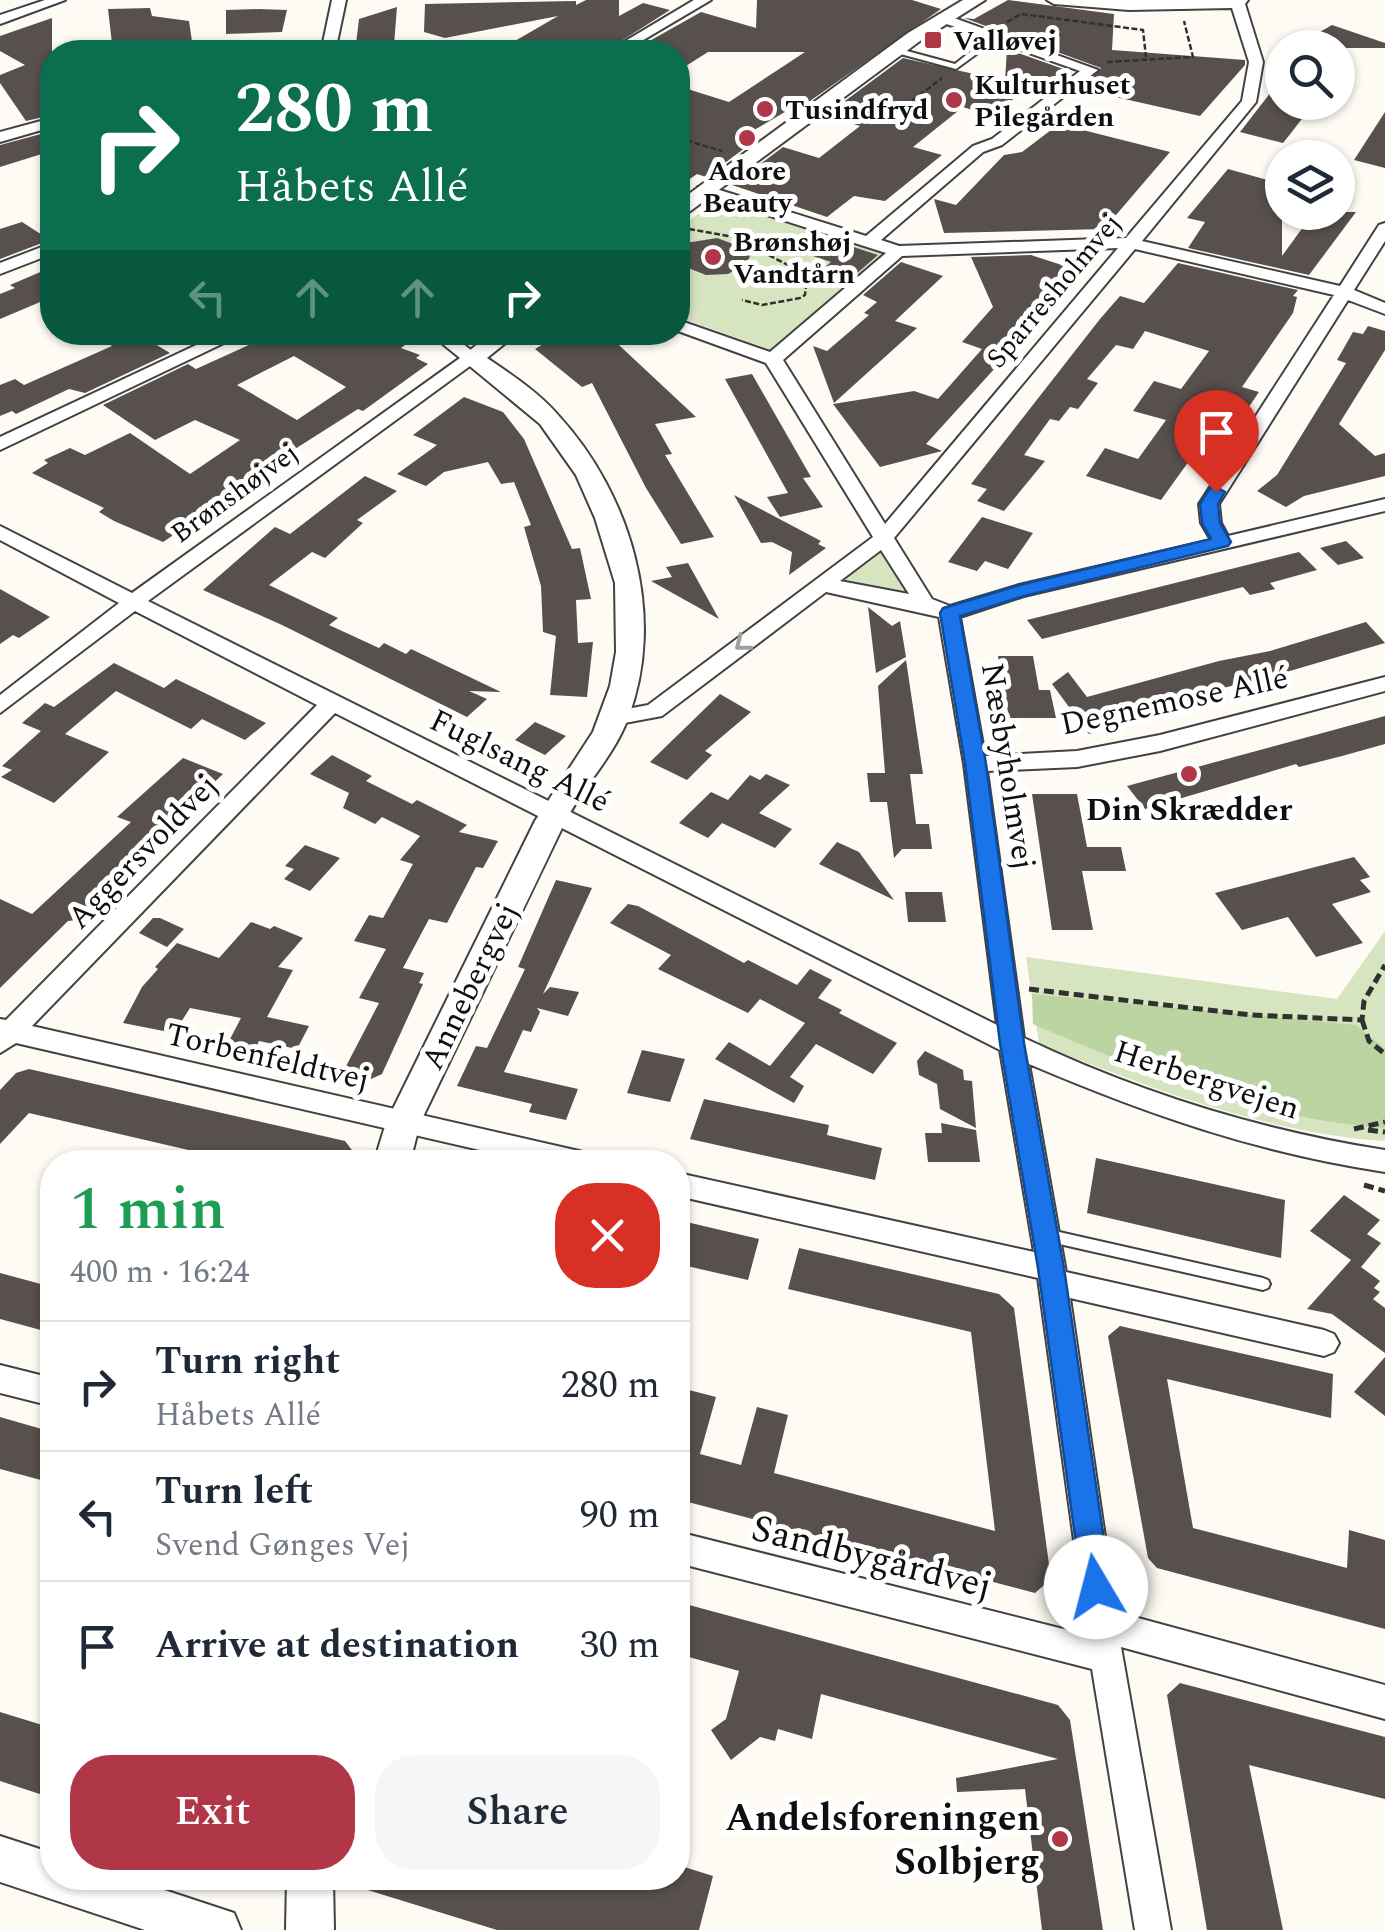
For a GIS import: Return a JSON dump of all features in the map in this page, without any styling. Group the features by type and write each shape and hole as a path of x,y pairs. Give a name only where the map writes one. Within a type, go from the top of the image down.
{"street":[{"path":"0,20 58,0"},
{"path":"331,40 340,0"},
{"path":"635,40 704,0"},
{"path":"690,206 704,190 896,50 976,0"},
{"path":"1054,0 1181,7 1240,2"},
{"name":"Sparresholmvej","path":"614,718 654,712 884,538 1249,102 1256,62 1240,2"},
{"path":"943,18 1091,70"},
{"path":"869,242 978,149 997,142 1091,70"},
{"path":"0,137 40,126"},
{"path":"704,190 898,251 1131,243 1344,292 1385,309"},
{"path":"1222,542 1211,523 1209,504 1385,228"},
{"path":"690,329 773,359 898,251"},
{"path":"0,269 40,253"},
{"path":"0,444 211,345"},
{"path":"452,345 472,358"},
{"name":"Brønshøjvej","path":"0,706 132,602 490,345"},
{"name":"Annebergvej","path":"395,1150 403,1123 554,812 590,766 614,718 630,652 629,586 610,526 584,470 552,422 517,388 472,358"},
{"name":"Næsbyholmvej","path":"773,359 884,538 937,608 976,764 1012,1043 1046,1236 1104,1641 1153,1930"},
{"path":"820,584 937,608 1385,505"},
{"name":"Fuglsang Allé","path":"0,532 331,704 1012,1043"},
{"name":"Degnemose Allé","path":"976,764 1077,759 1160,743 1385,684"},
{"name":"Aggersvoldvej","path":"3,1035 331,704"},
{"name":"Torbenfeldtvej","path":"3,1035 526,1150"},
{"name":"Herbergvejen","path":"1012,1043 1131,1094 1255,1137 1385,1161"},
{"path":"690,1187 1324,1343"},
{"path":"0,1379 40,1389"},
{"name":"Sandbygårdvej","path":"690,1551 1385,1702"},
{"path":"0,1859 40,1872"},
{"path":"95,1890 217,1930"},
{"path":"310,1890 310,1930"}],"lane":[{"path":"896,50 956,67 978,50"},
{"path":"1046,1236 1262,1284"}],"path":[{"path":"1091,70 1112,59 1193,57 1181,7"},
{"path":"987,34 1020,14 1143,30 1146,57"},
{"path":"892,116 956,67"},
{"path":"690,142 747,159"},
{"path":"690,227 701,239"},
{"path":"696,232 734,237 807,274 805,295 800,298 762,305 742,300"},
{"path":"1385,965 1364,1001 1362,1020 1369,1042 1385,1054"},
{"path":"1006,986 1251,1015 1362,1020"},
{"path":"1352,1129 1385,1122"}],"green space":[{"path":"719,199 885,253 772,350 690,321 690,220"},
{"path":"880,553 885,555 905,591 843,582 843,578"},
{"path":"1385,931 1385,1141 1296,1129 1209,1106 1039,1044 1026,957 1337,999"},
{"path":"1032,994 1356,1025 1385,1049 1385,1128 1339,1123 1249,1104 1118,1060 1033,1024"}],"building":[{"path":"586,0 619,0 619,16 643,3 670,10 623,40 517,40 558,16 445,38 424,32 425,4 576,1 576,5"},
{"path":"757,0 912,0 941,9 800,108 795,106 744,136 757,139 706,177 697,174 690,179 690,90 729,102 805,52 708,52 690,63 690,40 651,40 701,12 756,28"},
{"path":"1008,0 1114,14 1112,50 1245,60 1245,65 1200,116 1080,89 1101,68 964,18 974,19"},
{"path":"397,7 394,40 356,40 359,19"},
{"path":"150,8 152,16 189,21 192,40 112,40 108,9"},
{"path":"226,10 287,10 282,32 226,34"},
{"path":"52,18 52,40 40,40 40,118 26,121 0,83 0,75 25,65 0,51 0,36"},
{"path":"1355,33 1385,43 1385,48 1355,48"},
{"path":"1007,49 1072,72 1049,90 1031,85 992,116 963,107 913,147 942,155 885,201 854,196 827,217 732,185 783,147 819,158 860,126 826,115 903,58 1005,81"},
{"path":"1265,100 1265,120 1301,120 1285,140 1240,132"},
{"path":"1385,112 1385,168 1355,158"},
{"path":"1059,124 1170,152 1104,229 944,233 934,199 956,205 1004,155 1022,152"},
{"path":"40,134 40,154 0,167 0,145"},
{"path":"1228,169 1265,179 1265,230 1282,230 1282,256 1301,230 1343,230 1309,275 1188,248 1205,222 1187,218"},
{"path":"22,222 40,234 40,244 0,259 0,229"},
{"path":"814,234 878,255 840,288 811,279 831,262 795,250"},
{"name":"Brønshøj Vandtårn","path":"717,238 744,248 750,257 728,274 706,275 690,269 690,242"},
{"path":"1031,255 1071,268 1008,344 1013,345 1006,356 926,444 942,451 880,467 833,404 914,391 938,399 982,349 962,342 993,307 971,257"},
{"path":"901,262 943,276 895,321 917,328 834,403 813,346 827,351 869,315 864,313 877,302 863,295"},
{"path":"1178,263 1298,290 1293,296 1297,297 1293,313 1242,387 1259,392 1208,467 1189,461 1161,500 1086,476 1105,448 1138,459 1166,420 1133,411 1154,381 1181,389 1209,351 1145,331 1133,349 1116,345 1087,379 1098,383 1078,409 1070,407 1059,421 1050,419 1024,455 1045,461 1004,511 977,501 987,489 971,484 1100,319 1120,296 1144,303"},
{"path":"40,272 40,302 0,319 0,294 15,288 10,285"},
{"path":"1368,326 1385,331 1385,350 1339,424 1375,456 1385,453 1385,476 1304,496 1286,507 1257,491 1277,475 1346,363 1337,360 1353,332 1363,334"},
{"path":"157,345 170,353 85,393 69,389 16,414 12,411 0,416 0,385 15,379 24,385 112,346"},
{"path":"249,345 405,345 401,348 420,355 416,358 428,364 363,411 358,409 265,468 211,511 217,513 196,527 190,524 163,542 114,521 99,512 104,508 32,473 48,463 44,460 70,448 85,455 130,433 190,474 240,440 195,420 155,440 103,405 188,364 196,369","holes":["294,356 346,387 297,420 237,385"]},
{"path":"542,345 619,345 696,417 655,424 672,454 665,455 714,537 681,544 646,488 592,383 582,387 535,349"},
{"path":"752,374 811,477 803,478 823,507 780,517 767,497 788,493 725,379"},
{"path":"464,397 503,412 524,439 572,549 580,548 591,599 576,600 578,643 593,642 587,697 550,695 556,636 543,632 541,586 524,527 531,525 514,482 501,484 488,462 444,472 426,486 397,474 437,445 413,435"},
{"path":"365,476 397,491 357,520 363,523 325,558 312,552 269,585 338,618 329,625 379,648 384,643 406,654 411,649 501,692 469,691 487,699 467,717 203,590 275,527 290,534"},
{"path":"734,495 821,541 818,544 826,548 789,575 792,552 772,542 761,543"},
{"path":"982,517 1033,533 1008,569 985,561 977,571 948,562"},
{"path":"1346,541 1364,558 1338,565 1320,548"},
{"path":"1299,552 1317,570 1270,583 1275,589 1250,595 1243,587 1042,639 1027,620"},
{"path":"688,563 719,619 651,581 672,577 666,567"},
{"path":"0,589 50,617 19,638 13,635 0,644"},
{"path":"868,607 892,626 900,621 906,657 876,673"},
{"path":"1366,622 1385,643 1103,718 1111,728 1089,734 1052,684 1068,672 1087,697 1270,651"},
{"path":"998,656 1033,656 1039,690 1050,690 1056,718 1009,718"},
{"path":"906,660 923,774 910,774 916,824 929,824 932,849 902,849 894,858 887,802 870,802 867,773 885,773 878,686"},
{"path":"114,663 164,688 176,679 266,723 245,740 202,719 191,729 116,691 65,734 109,752 54,803 1,777 12,770 2,766 41,731 22,723 45,703 54,707"},
{"path":"720,694 751,712 705,751 712,755 687,780 650,762"},
{"path":"1385,716 1385,744 1342,756 1299,767 1296,764 1145,809 1127,786"},
{"path":"535,722 566,736 545,755 515,740"},
{"path":"332,755 372,776 366,781 467,825 459,832 498,841 483,868 476,867 447,923 429,919 403,968 424,973 419,983 423,984 382,1074 371,1079 343,1072 379,1003 359,998 386,949 354,941 369,915 383,918 413,864 400,860 420,836 382,817 375,824 343,808 349,793 310,774"},
{"path":"183,758 223,774 100,890 103,891 76,920 68,921 0,988 0,899 32,914 131,822 117,817"},
{"path":"766,774 790,785 759,813 792,829 775,848 722,823 708,838 679,823 711,792 728,800 750,775 760,780"},
{"path":"1032,794 1077,794 1087,847 1121,847 1126,871 1082,871 1093,930 1052,930"},
{"path":"837,842 859,852 894,900 819,864"},
{"path":"305,845 340,858 310,891 284,879 294,869 285,866"},
{"path":"1354,857 1370,877 1360,880 1371,892 1332,904 1363,943 1316,957 1288,917 1242,930 1215,893"},
{"path":"556,880 592,888 543,994 550,987 579,992 568,1016 537,1008 540,1012 531,1032 523,1030 504,1072 578,1089 566,1120 529,1112 532,1104 457,1086 476,1046 487,1048 525,969 518,967"},
{"path":"905,892 942,892 946,922 908,922"},
{"path":"628,904 744,963 748,960 797,985 810,969 832,980 818,998 897,1043 873,1074 816,1044 790,1077 804,1086 794,1103 715,1059 729,1042 770,1066 805,1023 760,999 748,1013 658,969 671,955 610,923"},
{"path":"153,918 184,929 167,947 139,933"},
{"path":"251,922 303,938 278,967 293,970 267,1017 309,1026 297,1049 259,1041 256,1047 229,1041 241,1018 190,1008 174,1033 123,1023 142,987 158,969 155,967 177,943 219,958"},
{"path":"642,1050 685,1059 670,1102 627,1093"},
{"path":"925,1051 963,1070 964,1080 972,1081 976,1128 940,1109 937,1084 919,1075 917,1061"},
{"path":"29,1069 345,1141 352,1150 188,1150 29,1113 0,1144 0,1090 16,1073"},
{"path":"704,1099 829,1125 827,1135 882,1148 875,1180 690,1139"},
{"path":"941,1123 976,1130 980,1162 928,1162 925,1133 942,1133"},
{"path":"1096,1158 1285,1200 1281,1258 1087,1213"},
{"path":"1344,1195 1380,1220 1367,1234 1381,1243 1361,1267 1380,1281 1374,1288 1380,1292 1373,1299 1385,1308 1385,1353 1332,1314 1307,1309 1351,1260 1310,1231"},
{"path":"690,1223 759,1239 748,1280 690,1267"},
{"path":"799,1248 999,1294 1014,1308 1051,1579 1035,1593 690,1503 690,1390 716,1397 700,1454 741,1465 757,1407 788,1415 774,1473 995,1531 971,1332 788,1289"},
{"path":"0,1273 40,1284 40,1330 0,1319"},
{"path":"1120,1326 1333,1374 1331,1418 1167,1379 1193,1528 1347,1568 1349,1530 1385,1540 1385,1629 1157,1568 1148,1558 1108,1336"},
{"path":"1385,1357 1385,1416 1354,1392"},
{"path":"0,1417 40,1429 40,1480 0,1469"},
{"name":"Andelsforeningen Solbjerg","path":"690,1605 1058,1705 1070,1720 1103,1930 1042,1930 1025,1789 957,1792 956,1778 1058,1759 821,1694 812,1739 778,1729 775,1741 760,1737 731,1760 711,1730 726,1719 739,1671 690,1657"},
{"path":"1180,1683 1385,1737 1385,1799 1249,1765 1283,1930 1207,1930 1167,1695"},
{"path":"0,1712 40,1724 40,1794 0,1781"},
{"name":"Andelsforeningen Solbjerg","path":"690,1869 713,1876 699,1930 497,1930 368,1890 690,1890"}],"place":[{"name":"Valløvej","path":"933,40"},
{"name":"Kulturhuset Pilegården","path":"954,100"},
{"name":"Tusindfryd","path":"765,109"},
{"name":"Adore Beauty","path":"747,138"},
{"name":"Brønshøj Vandtårn","path":"713,257"},
{"name":"Din Skrædder","path":"1189,774"},
{"name":"Andelsforeningen Solbjerg","path":"1060,1839"}],"route":[{"path":"1096,1587 1051,1268 1012,1043 976,764 950,613 1020,591 1222,542 1211,523 1209,504 1216,492"}]}
